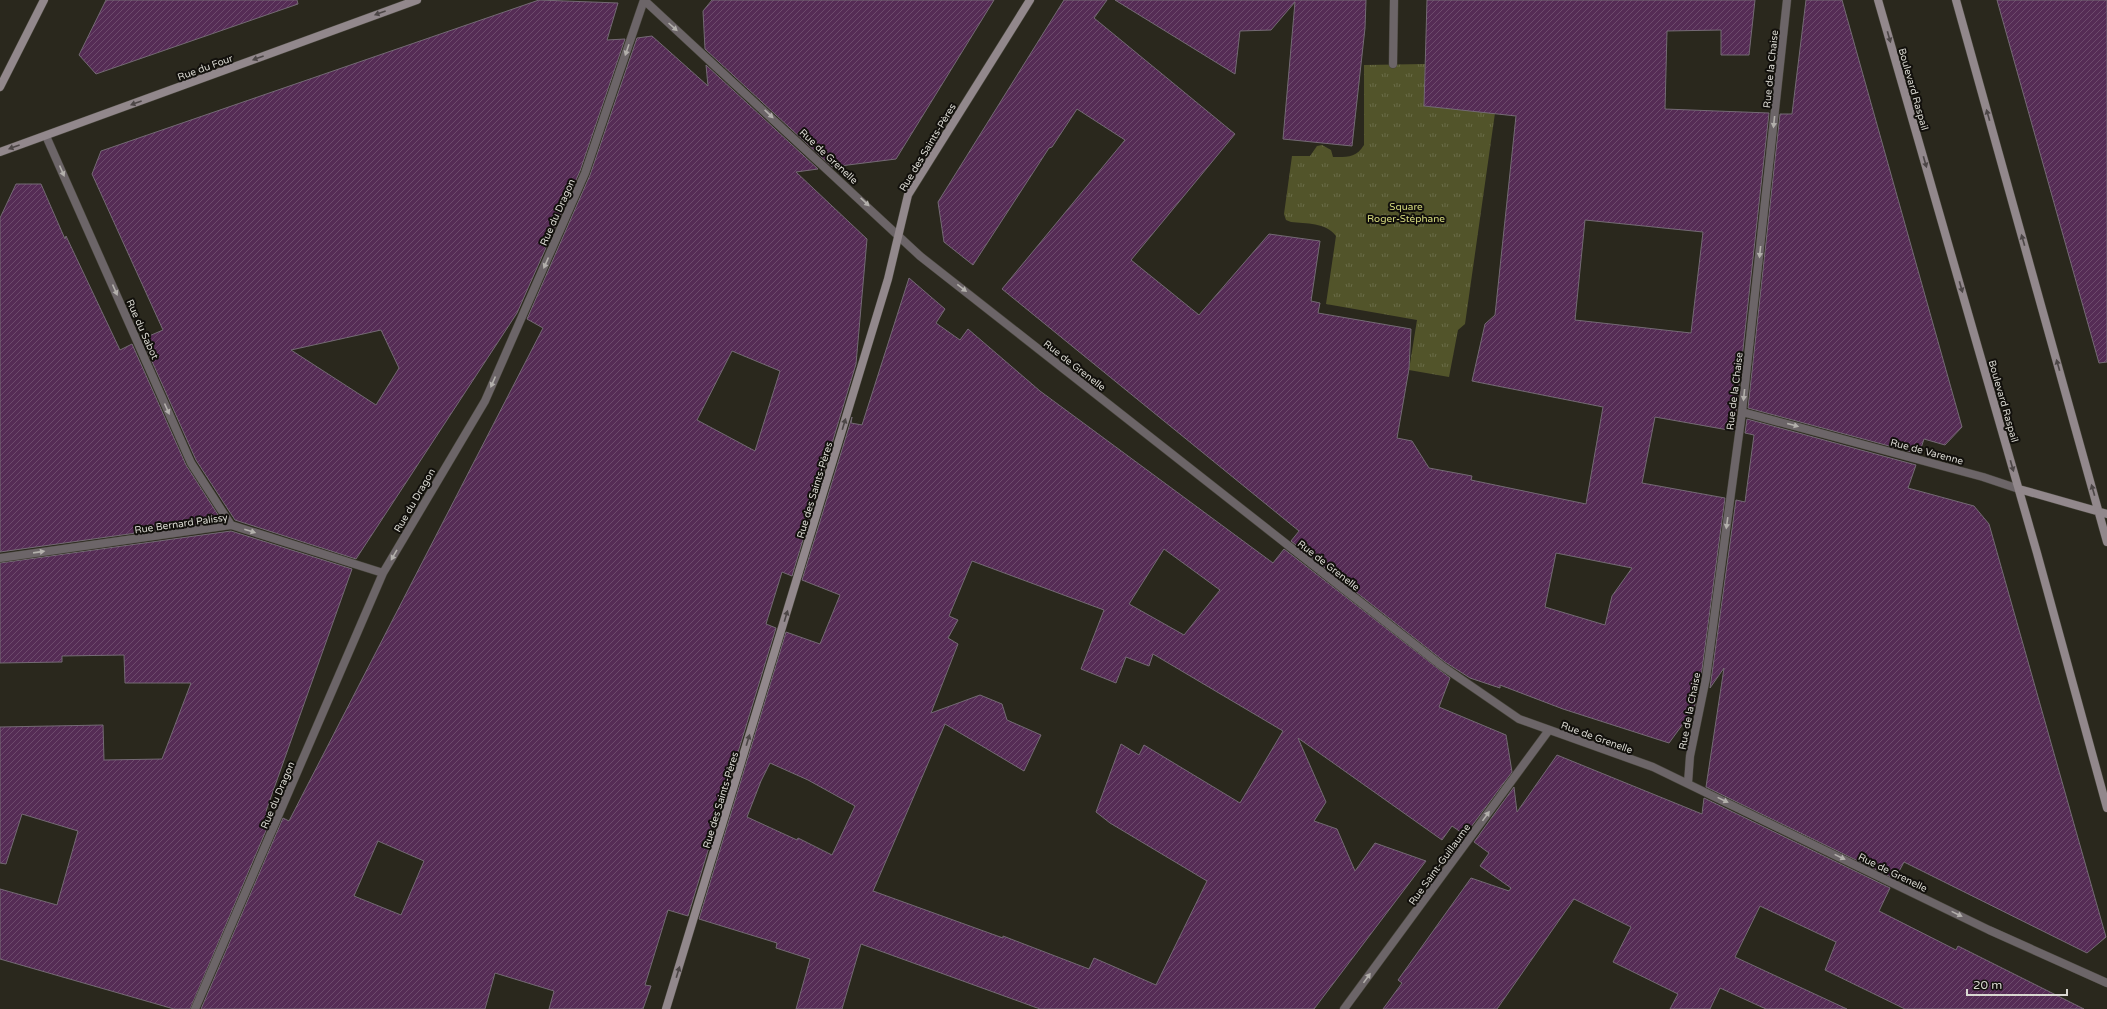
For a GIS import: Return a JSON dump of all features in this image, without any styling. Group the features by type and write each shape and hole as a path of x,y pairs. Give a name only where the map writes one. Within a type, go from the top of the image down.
{"street":[{"path":"0,87 44,0"},
{"name":"Rue du Four","path":"0,152 417,0"},
{"name":"Rue de Grenelle","path":"644,0 899,234 920,256 1442,666 1519,718 1653,768 1688,783 1989,930 2107,983"},
{"name":"Rue du Dragon","path":"195,1009 383,573 485,401 585,173 644,0"},
{"name":"Rue des Saints-Pères","path":"666,1009 888,278 908,196 1030,0"},
{"path":"1393,64 1394,0"},
{"name":"Rue de la Chaise","path":"1688,783 1690,756 1706,678 1742,412 1787,0"},
{"name":"Boulevard Raspail","path":"1878,0 2019,489 2107,808"},
{"path":"1956,0 2103,512 2107,542"},
{"name":"Rue du Sabot","path":"46,136 191,463 231,525"},
{"name":"Rue de Varenne","path":"1742,412 1983,477 2019,489 2103,512"},
{"name":"Rue Bernard Palissy","path":"0,558 231,525 383,573"},
{"name":"Rue Saint-Guillaume","path":"1344,1009 1549,730"}],"green space":[{"name":"Square Roger-Stéphane","path":"1425,64 1424,106 1495,113 1465,324 1458,330 1449,377 1409,370 1417,320 1326,304 1336,236 1332,231 1321,226 1286,220 1284,214 1292,156 1310,156 1317,146 1322,145 1331,150 1333,157 1347,157 1354,155 1364,145 1364,65"}],"building":[{"path":"106,0 297,0 298,4 96,74 79,55"},
{"path":"539,0 618,3 607,40 625,39 580,171 517,313 356,559 235,520 196,460 142,339 163,330 92,174 101,151","holes":["381,330 399,368 376,405 291,350"]},
{"path":"712,0 994,0 896,159 832,167 705,49 703,11"},
{"path":"1064,0 1107,0 1094,18 1235,134 1131,260 1199,315 1269,234 1320,241 1311,301 1320,303 1318,313 1411,329 1409,369 1397,438 1412,441 1429,468 1472,476 1471,480 1586,504 1603,407 1472,381 1485,324 1495,315 1516,116 1424,106 1427,0 1755,0 1749,55 1721,55 1721,30 1667,31 1665,109 1769,113 1734,431 1655,417 1642,483 1725,498 1701,677 1694,709 1669,743 1563,709 1500,685 1500,688 1470,678 1445,662 1291,541 1299,531 1002,289 1125,140 1077,109 1052,147 1049,148 973,265 944,242 938,202","holes":["1585,220 1703,232 1691,333 1575,320","1556,553 1632,568 1612,596 1605,625 1545,607"]},
{"path":"1115,0 1366,0 1365,28 1352,146 1283,139 1295,2 1271,30 1240,31 1235,74"},
{"path":"1806,0 1842,0 1962,427 1945,445 1924,439 1919,454 1748,408 1780,114 1792,114"},
{"path":"1997,0 2107,0 2107,362 2099,363"},
{"path":"652,36 708,86 706,65 818,169 796,172 867,239 856,364 792,576 782,572 766,624 776,628 688,916 668,910 645,985 651,986 643,1009 549,1009 554,991 495,973 485,1009 201,1009 283,818 289,821 543,328 527,319 590,175 637,38","holes":["732,351 780,371 755,451 697,420","378,841 424,861 401,915 354,896"]},
{"path":"16,184 41,184 65,239 66,236 120,350 132,344 186,465 222,521 0,552 0,218"},
{"path":"909,278 945,309 936,323 960,340 968,329 1040,391 1273,563 1284,549 1450,678 1439,707 1506,735 1512,772 1465,835 1452,826 1442,840 1298,738 1326,802 1314,821 1337,829 1355,871 1375,843 1426,861 1314,1009 1040,1009 861,944 842,1009 796,1009 810,959 776,948 777,943 699,919 786,632 820,644 840,595 802,580 852,417 851,423 862,425","holes":["1164,549 1220,590 1184,635 1129,604","972,561 1104,610 1081,669 1116,683 1126,657 1149,666 1153,654 1283,731 1240,803 1144,745 1139,755 1121,744 1096,812 1110,823 1207,881 1156,985 1094,958 1089,969 1003,936 1003,938 873,891 945,724 1024,771 1041,735 1007,720 1002,704 980,695 931,713 958,644 948,638 958,620 949,616","770,763 808,780 855,806 832,855 798,838 797,840 747,817 761,781"]},
{"path":"1747,419 1916,465 1908,488 1974,506 1989,524 2106,937 2087,953 1904,862 1895,879 1706,787 1724,668 1710,688 1736,500 1745,502 1754,435 1745,433"},
{"path":"231,531 352,569 266,811 273,814 190,1009 174,1009 0,959 0,889 57,905 78,831 22,814 6,864 0,863 0,727 103,725 104,760 162,759 191,683 125,683 124,655 62,656 62,662 0,663 0,563"},
{"path":"1557,755 1702,814 1704,798 1890,888 1879,911 1956,950 1958,946 2084,1009 1905,1009 1825,970 1836,942 1760,906 1735,957 1847,1009 1766,1009 1720,988 1710,1009 1670,1009 1678,994 1613,962 1631,927 1574,899 1497,1009 1383,1009 1402,983 1398,980 1471,878 1509,891 1511,888 1480,866 1489,853 1474,842 1514,787 1517,812"}]}
